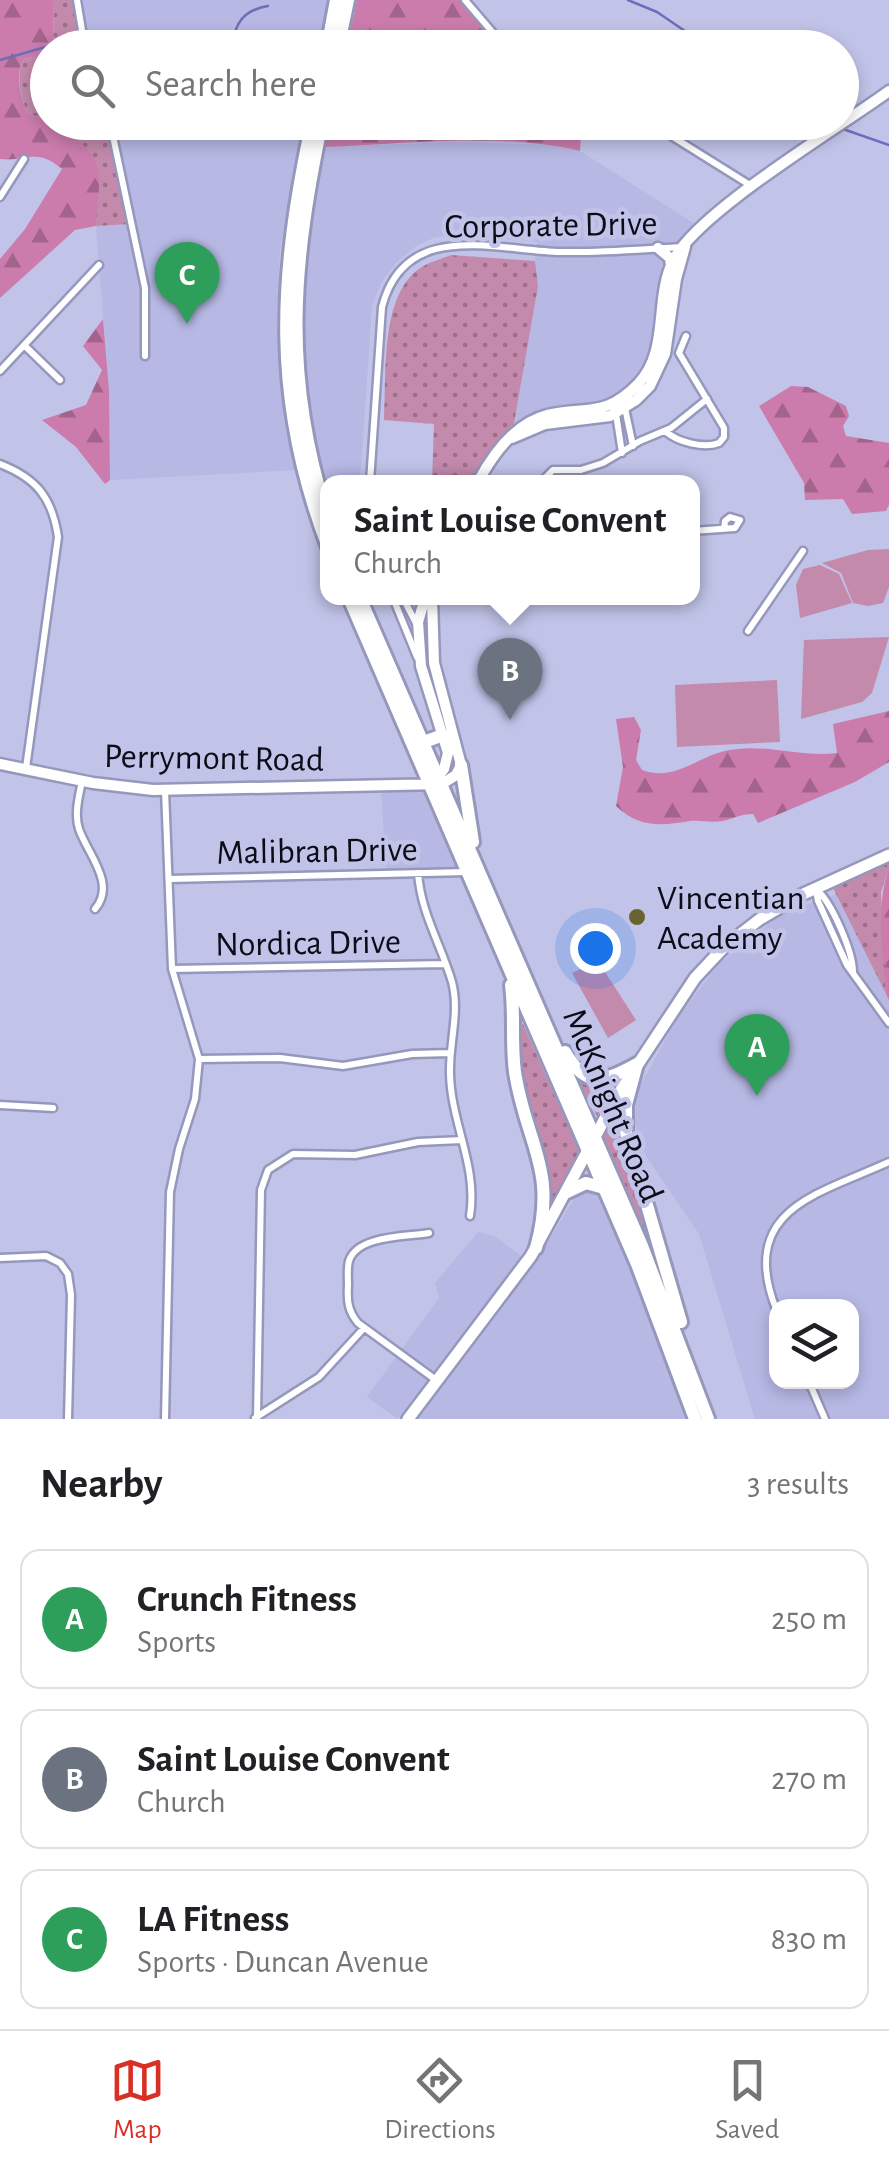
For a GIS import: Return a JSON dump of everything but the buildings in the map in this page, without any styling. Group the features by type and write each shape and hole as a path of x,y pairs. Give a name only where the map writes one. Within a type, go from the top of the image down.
{"highway":[{"path":"330,30 336,0"},
{"path":"342,30 348,0"},
{"path":"309,140 289,242 284,339 299,452 320,521"},
{"path":"319,140 299,243 294,339 305,432 320,488"},
{"name":"McKnight Road","path":"352,605 437,782 506,963 654,1306 695,1419"},
{"name":"McKnight Road","path":"363,605 424,742 437,782"},
{"path":"424,742 442,735"},
{"path":"461,764 472,868"},
{"name":"McKnight Road","path":"472,868 528,981 666,1302 708,1419"},
{"path":"506,963 512,992 516,1079 545,1186 545,1210 536,1248"},
{"path":"528,981 581,1073 605,1079 637,1064"},
{"path":"637,1064 626,1105 627,1140 698,1388"},
{"path":"567,1192 582,1184 604,1188"}],"main road":[{"path":"408,1419 536,1248 637,1064 686,990 725,946 760,919 889,855"}],"street":[{"path":"78,0 82,30"},
{"path":"465,0 491,30"},
{"path":"859,112 889,91"},
{"path":"114,140 146,288 145,356"},
{"path":"678,140 753,187"},
{"path":"671,266 701,228 820,140"},
{"path":"0,197 24,159"},
{"name":"Corporate Drive","path":"370,475 382,307 394,281 410,263 432,249 454,244 558,252 686,247"},
{"path":"483,475 511,439 545,424 598,420 650,386 663,362 676,279 686,247"},
{"path":"622,454 619,408 654,361 671,266 670,258 658,248"},
{"path":"0,371 99,265"},
{"path":"664,431 676,439 708,446 720,444 725,432 680,352 686,336"},
{"path":"24,345 60,380"},
{"path":"545,475 553,470 586,469 622,454 664,431 707,399"},
{"path":"619,408 633,446"},
{"path":"0,464 29,476 38,486 57,530 26,768"},
{"path":"700,530 724,529"},
{"path":"748,631 803,551"},
{"path":"396,605 421,666 448,758 437,782"},
{"path":"407,605 434,663 461,764 456,776 437,782"},
{"path":"421,666 418,627 426,605"},
{"path":"429,605 434,663"},
{"name":"Perrymont Road","path":"0,764 82,782 165,790 437,782"},
{"path":"82,782 78,826 98,868 103,892 95,909"},
{"path":"164,1419 170,1192 178,1149 195,1100 199,1059 172,969 165,790"},
{"name":"Malibran Drive","path":"169,878 418,873 472,868"},
{"path":"418,873 422,907 445,964 455,1002 450,1052 452,1098 473,1181 470,1216"},
{"path":"816,889 847,966 889,1023"},
{"name":"Nordica Drive","path":"172,969 445,964"},
{"path":"199,1059 280,1058 344,1066 450,1052"},
{"path":"0,1104 54,1108"},
{"path":"256,1418 261,1190 268,1170 293,1154 355,1154 418,1142 462,1140"},
{"path":"773,1299 767,1267 771,1241 782,1217 808,1198 889,1162"},
{"path":"429,1233 369,1243 352,1256 348,1267 348,1306 364,1328 437,1380"},
{"path":"0,1258 46,1256 60,1263 68,1274 68,1419"},
{"path":"256,1418 319,1377 364,1328"},
{"path":"812,1389 826,1419"}],"shaded area":[{"path":"54,0 74,0 78,30 53,30"},
{"path":"77,0 328,0 322,30 82,30"},
{"path":"30,58 30,114 19,79 24,59"},
{"path":"71,140 109,140 130,224 96,226 97,164"},
{"path":"114,140 301,140 280,249 277,321 281,391 296,470 110,480 109,390 96,226 132,224"},
{"path":"451,142 554,145 580,151 695,224 666,263 652,352 643,374 613,400 513,429 538,286 537,242 455,234 433,238 397,262 382,281 372,306 360,475 324,475 310,415 302,311 310,225 325,147"},
{"path":"451,255 535,261 538,286 513,429 490,451 475,475 432,475 434,424 384,420 392,315 408,279 422,267"},
{"path":"889,549 889,587 883,603 853,603 841,573 822,563 868,550"},
{"path":"820,565 839,574 852,603 800,618 796,585 803,569"},
{"path":"889,637 872,693 862,702 801,719 804,640"},
{"path":"777,680 780,742 677,747 675,685"},
{"path":"381,788 420,788 457,864 455,869 386,870"},
{"path":"889,855 881,892 886,994 830,882"},
{"path":"837,894 889,1000 889,1419 755,1419 699,1234 646,1156 635,1125 636,1093 678,1017 719,964 783,913"},
{"path":"598,961 636,1020 608,1038 572,973"},
{"path":"523,1024 579,1151 579,1158 549,1211 547,1171 520,1075 517,1026"},
{"path":"578,1079 620,1080 599,1120"},
{"path":"624,1095 658,1262 604,1137"},
{"path":"580,1189 598,1190 628,1257 686,1419 418,1419 539,1257"},
{"path":"478,1232 494,1236 521,1256 398,1419 367,1397 439,1298 435,1283"}],"green space":[{"path":"0,0 54,0 53,30 30,30 30,58 24,59 19,72 21,93 30,114 30,140 76,140 96,162 96,226 75,230 0,298 0,259 25,229 62,169 38,157 0,159"},
{"path":"357,0 465,0 491,30 351,30"},
{"path":"327,140 581,140 580,151 486,141 325,147"},
{"path":"103,319 109,390 110,480 105,484 76,447 42,420 86,405 102,370 83,346"},
{"path":"791,386 808,387 846,406 846,436 889,443 886,511 852,514 843,499 805,500 804,483 759,406"},
{"path":"889,711 889,762 855,782 758,823 753,814 718,822 651,824 616,806 623,767 616,719 634,717 641,730 636,760 642,770 664,773 739,749 837,753 833,724"},
{"path":"889,868 889,1000 881,914"}],"waterway":[{"path":"628,0 657,12 684,30"},
{"path":"236,30 252,11 268,6"},
{"path":"0,60 30,51"},
{"path":"859,135 889,145"}],"place":[{"name":"LA Fitness","path":"187,324"},
{"name":"Saint Louise Convent","path":"510,720"},
{"name":"Vincentian Academy","path":"637,917"},
{"name":"Crunch Fitness","path":"757,1096"}]}
